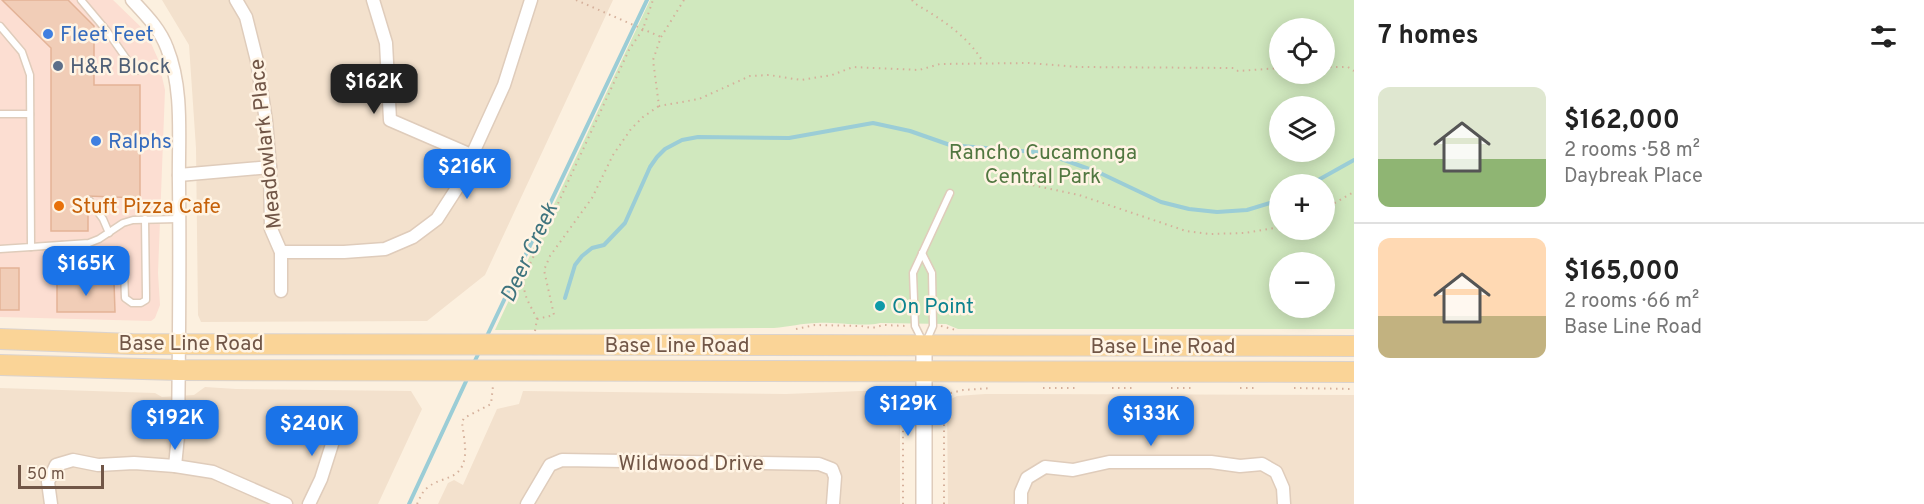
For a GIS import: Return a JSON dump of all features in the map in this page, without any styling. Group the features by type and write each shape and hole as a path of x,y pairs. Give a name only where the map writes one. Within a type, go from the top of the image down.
{"main road":[{"name":"Base Line Road","path":"0,339 179,344 1354,346"},
{"name":"Base Line Road","path":"0,365 178,370 1354,372"}],"street":[{"path":"132,0 155,25 167,48 175,79 179,175 178,436 175,466"},
{"name":"Meadowlark Place","path":"236,0 246,17 257,61 270,167 271,229 281,252 281,291"},
{"path":"374,0 386,43 390,120 471,155"},
{"path":"281,252 344,252 385,249 413,237 437,219 457,188 504,85 531,0"},
{"path":"179,175 270,167"},
{"path":"924,346 924,504"},
{"path":"309,504 321,478 340,419"},
{"path":"51,504 48,482 56,465 73,460 98,465 134,463 213,472 286,504"},
{"name":"Wildwood Drive","path":"527,504 550,465 562,460 819,464 832,469 835,477 833,504"},
{"path":"1021,504 1021,492 1028,478 1045,467 1073,470 1108,462 1211,462 1240,466 1262,464 1276,472 1283,488 1284,504"}],"lane":[{"path":"81,0 107,31 135,71 171,62"},
{"path":"0,26 15,40 25,58 30,75 31,247"},
{"path":"0,114 30,114"},
{"path":"924,346 915,326 913,273 950,193"},
{"path":"90,201 103,219 109,233"},
{"path":"62,245 63,264 68,268 121,269 124,272 125,298 135,304 146,300 145,219"},
{"path":"0,249 89,243 128,221 179,219"},
{"path":"922,253 932,273 933,326 924,346"}],"path":[{"path":"576,0 661,37"},
{"path":"535,331 537,319 526,300 524,277 630,50 644,29 653,0"},
{"path":"659,106 653,60 661,37 684,0"},
{"path":"912,0 943,20 958,33 970,44 984,64"},
{"path":"537,319 554,315 544,270 550,256 592,198 613,155 631,129 659,106 681,104 699,99 750,76 769,75 801,80 832,75 853,67 919,70 940,64 1029,63 1078,67 1234,68 1238,71 1269,69"},
{"path":"1335,67 1348,67 1354,71"},
{"path":"1027,183 1079,195 1186,231 1210,234 1245,233 1269,229"},
{"path":"1335,203 1354,192"},
{"path":"947,326 959,332"},
{"path":"417,504 426,489 436,482 449,478 461,468 465,454 462,422 464,418 491,404 493,386"},
{"path":"901,389 903,397 903,504"},
{"path":"944,504 946,394"}],"shaded area":[{"path":"0,0 113,0 144,30 150,41 158,59 165,90 158,273 160,305 155,318 151,321 0,317"},
{"path":"162,0 613,0 485,275 427,321 201,322 198,315 196,148 189,45"},
{"path":"205,387 411,391 422,409 378,504 0,504 0,388 155,393 162,397 194,395"},
{"path":"886,390 893,393 900,401 900,504 438,504 448,483 454,480 463,485 497,409 519,404 523,391 786,394"},
{"path":"985,394 1354,395 1354,504 948,504 947,405 949,400 957,396"}],"green space":[{"name":"Rancho Cucamonga Central Park","path":"650,0 1354,0 1354,329 958,329 946,324 880,323 824,323 774,328 495,330"}],"building":[{"name":"Ralphs","path":"2,0 68,0 94,26 94,85 140,85 140,198 87,196 85,201 88,208 88,231 51,231 51,48"},
{"path":"0,268 19,268 19,310 0,310"},
{"path":"57,282 114,282 115,312 57,312"}],"waterway":[{"name":"Deer Creek","path":"486,338 647,0"},
{"path":"565,298 575,265 592,248 604,245 625,223 650,167 657,157 665,149 682,140 698,137 789,138 873,123 910,131 950,145 1045,153 1100,173 1161,202 1189,209 1217,212 1247,210 1269,203"},
{"path":"1329,174 1354,160"},
{"name":"Deer Creek","path":"473,365 480,350"},
{"name":"Deer Creek","path":"409,504 468,377"}],"place":[{"name":"Fleet Feet","path":"48,34"},
{"name":"H&R Block","path":"58,66"},
{"name":"Ralphs","path":"96,141"},
{"name":"Stuft Pizza Cafe","path":"59,206"},
{"name":"On Point","path":"880,306"}]}
